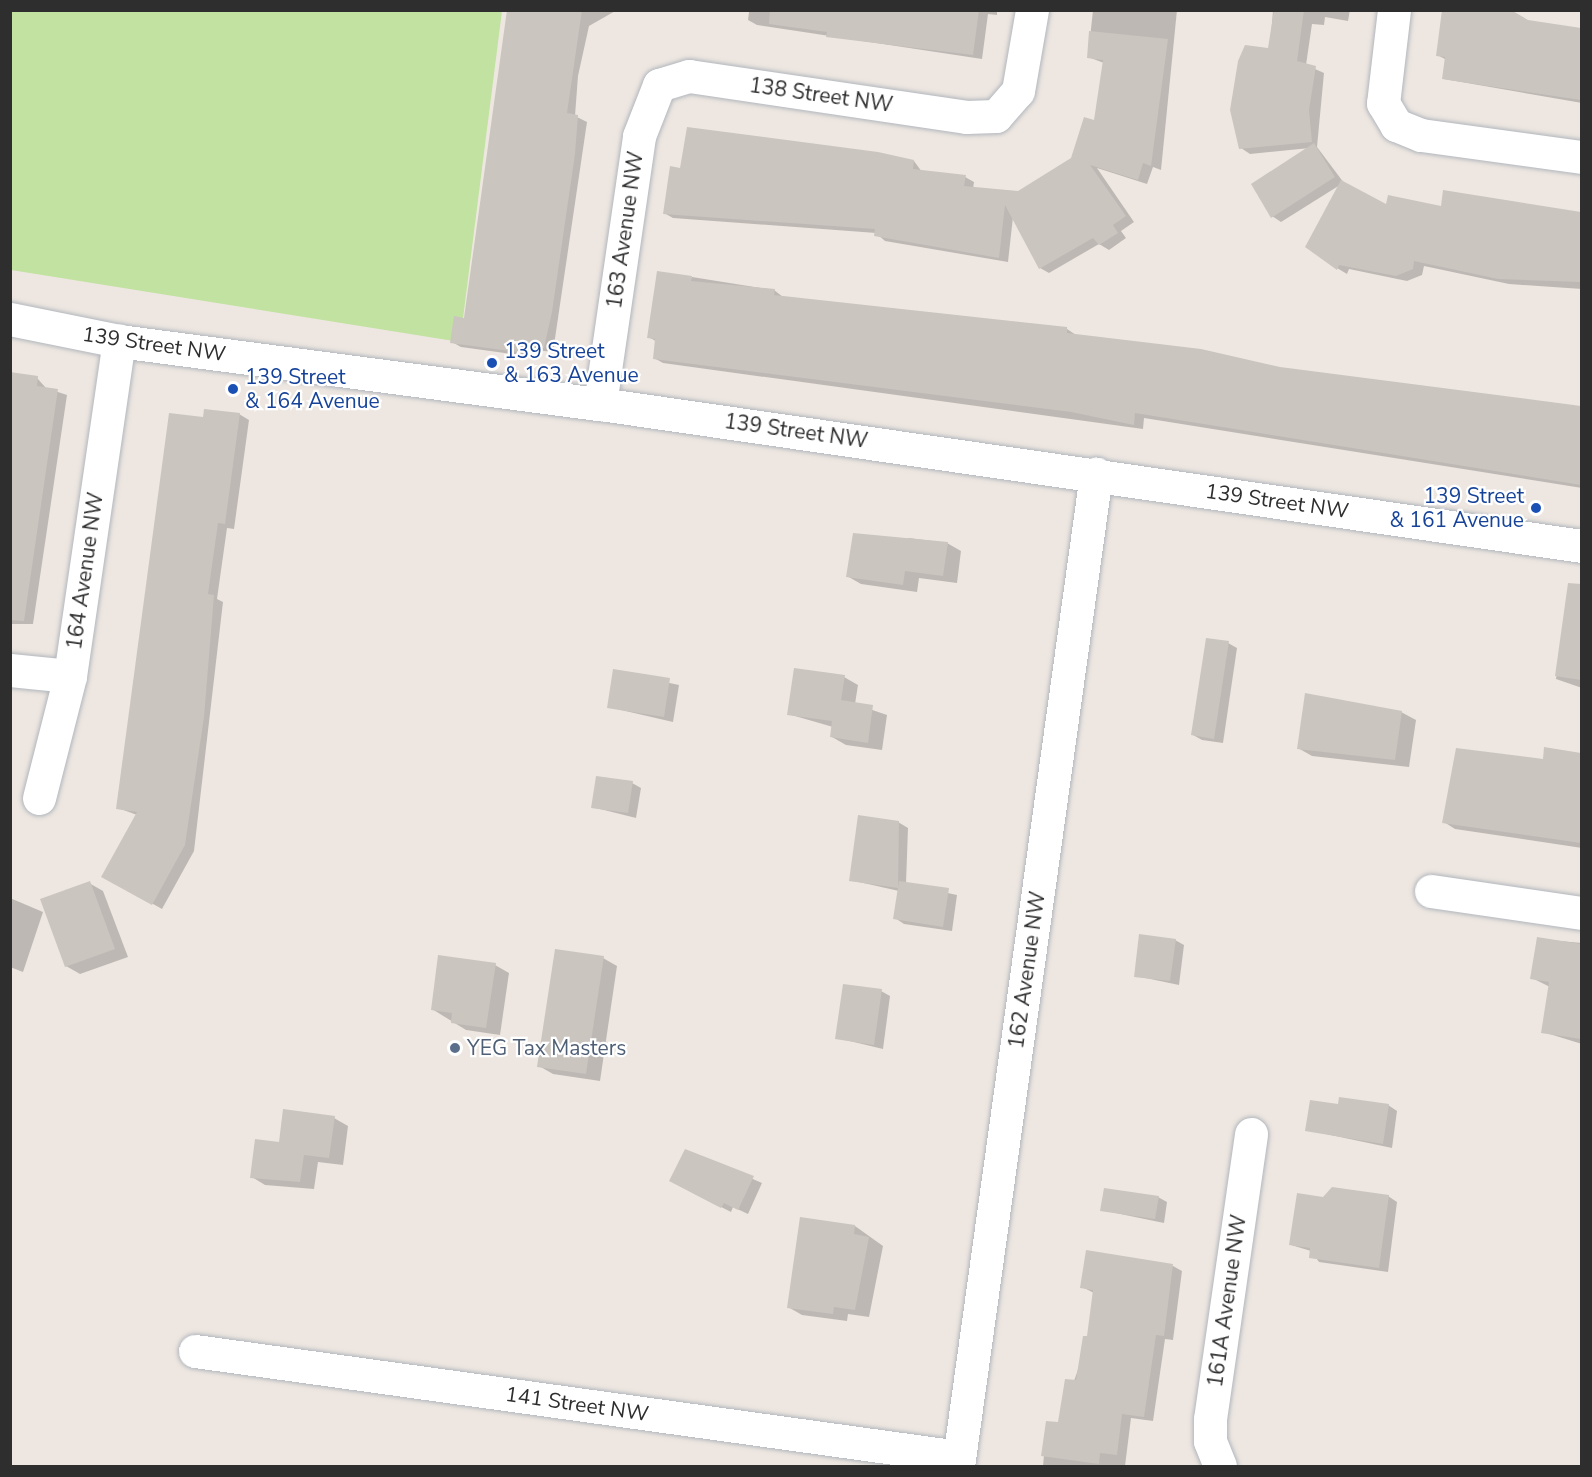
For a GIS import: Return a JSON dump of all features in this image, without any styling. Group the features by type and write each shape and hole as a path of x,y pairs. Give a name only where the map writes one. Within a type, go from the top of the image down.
{"street":[{"name":"138 Street NW","path":"652,94 671,77 689,75 966,117 996,116 1018,91 1032,10"},
{"path":"1394,10 1383,88 1386,116 1421,135 1581,157"},
{"name":"163 Avenue NW","path":"600,404 639,136 652,94"},
{"name":"139 Street NW","path":"10,319 119,341 600,404 1581,546"},
{"name":"164 Avenue NW","path":"39,798 70,676 119,341"},
{"name":"162 Avenue NW","path":"959,1462 1096,474"},
{"path":"10,670 70,676"},
{"path":"1431,891 1581,913"},
{"name":"161A Avenue NW","path":"1220,1467 1210,1441 1210,1419 1251,1134"},
{"name":"141 Street NW","path":"195,1351 959,1462"}],"green space":[{"path":"11,11 502,11 460,342 11,270"}],"building":[{"path":"507,10 582,10 567,113 578,115 575,154 552,312 544,348 519,344 518,352 450,343 454,316 464,318"},
{"path":"770,10 979,10 973,55 826,37 827,32 769,24"},
{"path":"1274,10 1304,10 1297,61 1316,66 1309,110 1312,142 1239,149 1230,110 1238,61 1245,45 1268,48"},
{"path":"1442,10 1511,10 1528,20 1581,28 1581,100 1442,79 1445,57 1436,56"},
{"path":"1089,31 1168,39 1151,166 1143,163 1138,180 1090,165 1126,216 1113,225 1118,233 1099,245 1093,238 1039,269 1005,205 999,258 874,236 875,229 663,214 670,166 680,168 687,127 878,152 914,160 913,169 966,175 964,186 1018,191 1071,158 1084,117 1094,120 1103,60 1087,58"},
{"path":"1314,143 1335,177 1271,218 1251,184"},
{"path":"1341,180 1386,204 1388,195 1441,206 1443,190 1581,212 1581,282 1498,279 1414,261 1413,269 1396,276 1339,265 1337,270 1305,247"},
{"path":"657,271 692,276 691,281 775,289 774,295 1067,327 1067,333 1201,349 1280,367 1581,406 1581,485 1135,413 1134,425 1071,412 653,359 655,339 647,338"},
{"path":"10,372 38,376 37,386 58,389 24,621 10,620"},
{"path":"204,409 240,413 225,524 218,523 208,594 214,595 204,717 185,845 152,905 101,877 137,812 116,809 169,413 203,417"},
{"path":"853,533 948,542 943,576 905,571 903,585 846,577"},
{"path":"1568,583 1581,584 1581,680 1555,676"},
{"path":"1206,638 1229,641 1214,739 1191,735"},
{"path":"794,668 845,675 841,700 873,705 868,743 830,737 832,721 787,715"},
{"path":"613,669 670,678 664,717 607,708"},
{"path":"1305,693 1402,711 1395,760 1297,749"},
{"path":"1544,747 1581,753 1581,843 1442,823 1456,748 1543,759"},
{"path":"596,776 633,781 628,813 591,808"},
{"path":"858,815 899,821 898,888 849,881"},
{"path":"90,881 115,949 65,967 40,899"},
{"path":"899,881 949,888 943,927 893,919"},
{"path":"1139,934 1176,939 1170,981 1134,977"},
{"path":"1537,937 1581,944 1581,1039 1541,1033 1549,982 1530,979"},
{"path":"555,949 604,956 586,1074 537,1067"},
{"path":"438,955 496,963 486,1028 451,1023 452,1013 431,1010"},
{"path":"843,984 882,989 874,1045 835,1039"},
{"path":"1339,1097 1389,1104 1383,1144 1305,1131 1310,1100 1338,1104"},
{"path":"283,1109 335,1116 329,1158 304,1155 300,1182 250,1178 255,1139 279,1142"},
{"path":"685,1149 754,1176 738,1210 724,1203 721,1208 669,1181"},
{"path":"1332,1187 1389,1195 1379,1268 1309,1258 1310,1248 1289,1245 1297,1193 1323,1197"},
{"path":"1104,1188 1159,1196 1155,1219 1100,1211"},
{"path":"800,1217 855,1225 854,1234 869,1237 855,1310 834,1307 833,1314 787,1308"},
{"path":"1086,1250 1173,1264 1164,1336 1156,1335 1144,1417 1122,1414 1117,1455 1100,1453 1099,1464 1041,1456 1046,1421 1058,1422 1065,1379 1076,1380 1083,1336 1087,1336 1093,1290 1080,1288"}],"place":[{"name":"139 Street & 163 Avenue","path":"492,363"},
{"name":"139 Street & 164 Avenue","path":"233,389"},
{"name":"139 Street & 161 Avenue","path":"1536,508"},
{"name":"YEG Tax Masters","path":"455,1048"}]}
